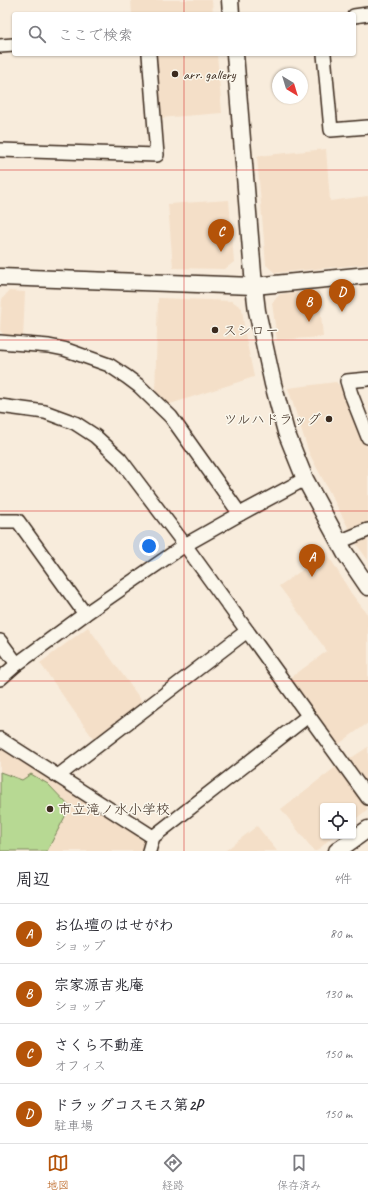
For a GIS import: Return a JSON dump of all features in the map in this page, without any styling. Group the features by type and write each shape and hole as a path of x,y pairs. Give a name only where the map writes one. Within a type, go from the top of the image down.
{"street":[{"path":"230,0 231,12"},
{"path":"356,16 368,14"},
{"path":"0,46 12,45"},
{"path":"0,150 157,155 149,56"},
{"path":"235,56 254,286 257,311 273,384 286,432 305,479 339,542 368,588"},
{"path":"324,56 331,130 368,127"},
{"path":"0,277 254,286 368,275"},
{"path":"0,342 49,346 64,349 109,365 127,377 139,386 171,417 240,514"},
{"path":"368,379 347,381 368,437"},
{"path":"0,406 45,412 75,423 95,436 120,459 185,545 368,798"},
{"path":"0,679 17,664 85,614 185,545 305,479"},
{"path":"0,521 18,521 85,614"},
{"path":"339,542 368,530"},
{"path":"58,776 247,631"},
{"path":"0,641 17,664"},
{"path":"149,851 153,837 308,716"},
{"path":"0,739 153,837"},
{"path":"337,851 368,829"}],"shaded area":[{"path":"131,0 212,0 213,12 132,12"},
{"path":"154,56 217,56 222,113 159,118"},
{"path":"326,149 330,201 368,196 368,264 275,273 266,265 257,156"},
{"path":"229,200 234,262 225,269 173,268 168,204"},
{"path":"9,291 25,292 23,339 5,337 0,330 2,299"},
{"path":"319,291 323,337 277,340 272,303 280,294"},
{"path":"158,298 232,301 242,308 245,334 254,377 167,405 155,393"},
{"path":"336,382 344,390 355,421 368,449 368,523 349,529 309,453 288,388"},
{"path":"368,536 368,560 357,545 359,540"},
{"path":"327,553 351,593 368,615 368,723 336,746 289,679 327,651 279,586"},
{"path":"88,627 144,704 95,741 40,663"},
{"name":"市立滝ノ水小学校","path":"0,746 143,837 145,845 143,851 0,851"},
{"path":"368,747 368,788 348,760"},
{"path":"337,766 368,809 356,819 356,803 320,803 320,839 330,839 317,851 314,851 281,809"},
{"path":"257,826 277,851 225,851"}],"green space":[{"path":"0,772 22,780 31,774 48,784 70,807 47,851 0,851"}],"place":[{"name":"arr. gallery","path":"175,74"},
{"name":"さくら不動産","path":"221,252"},
{"name":"ドラッグコスモス第2P","path":"342,312"},
{"name":"宗家源吉兆庵","path":"309,322"},
{"name":"スシロー","path":"215,330"},
{"name":"ツルハドラッグ","path":"329,419"},
{"name":"お仏壇のはせがわ","path":"312,577"},
{"name":"市立滝ノ水小学校","path":"50,809"}]}
